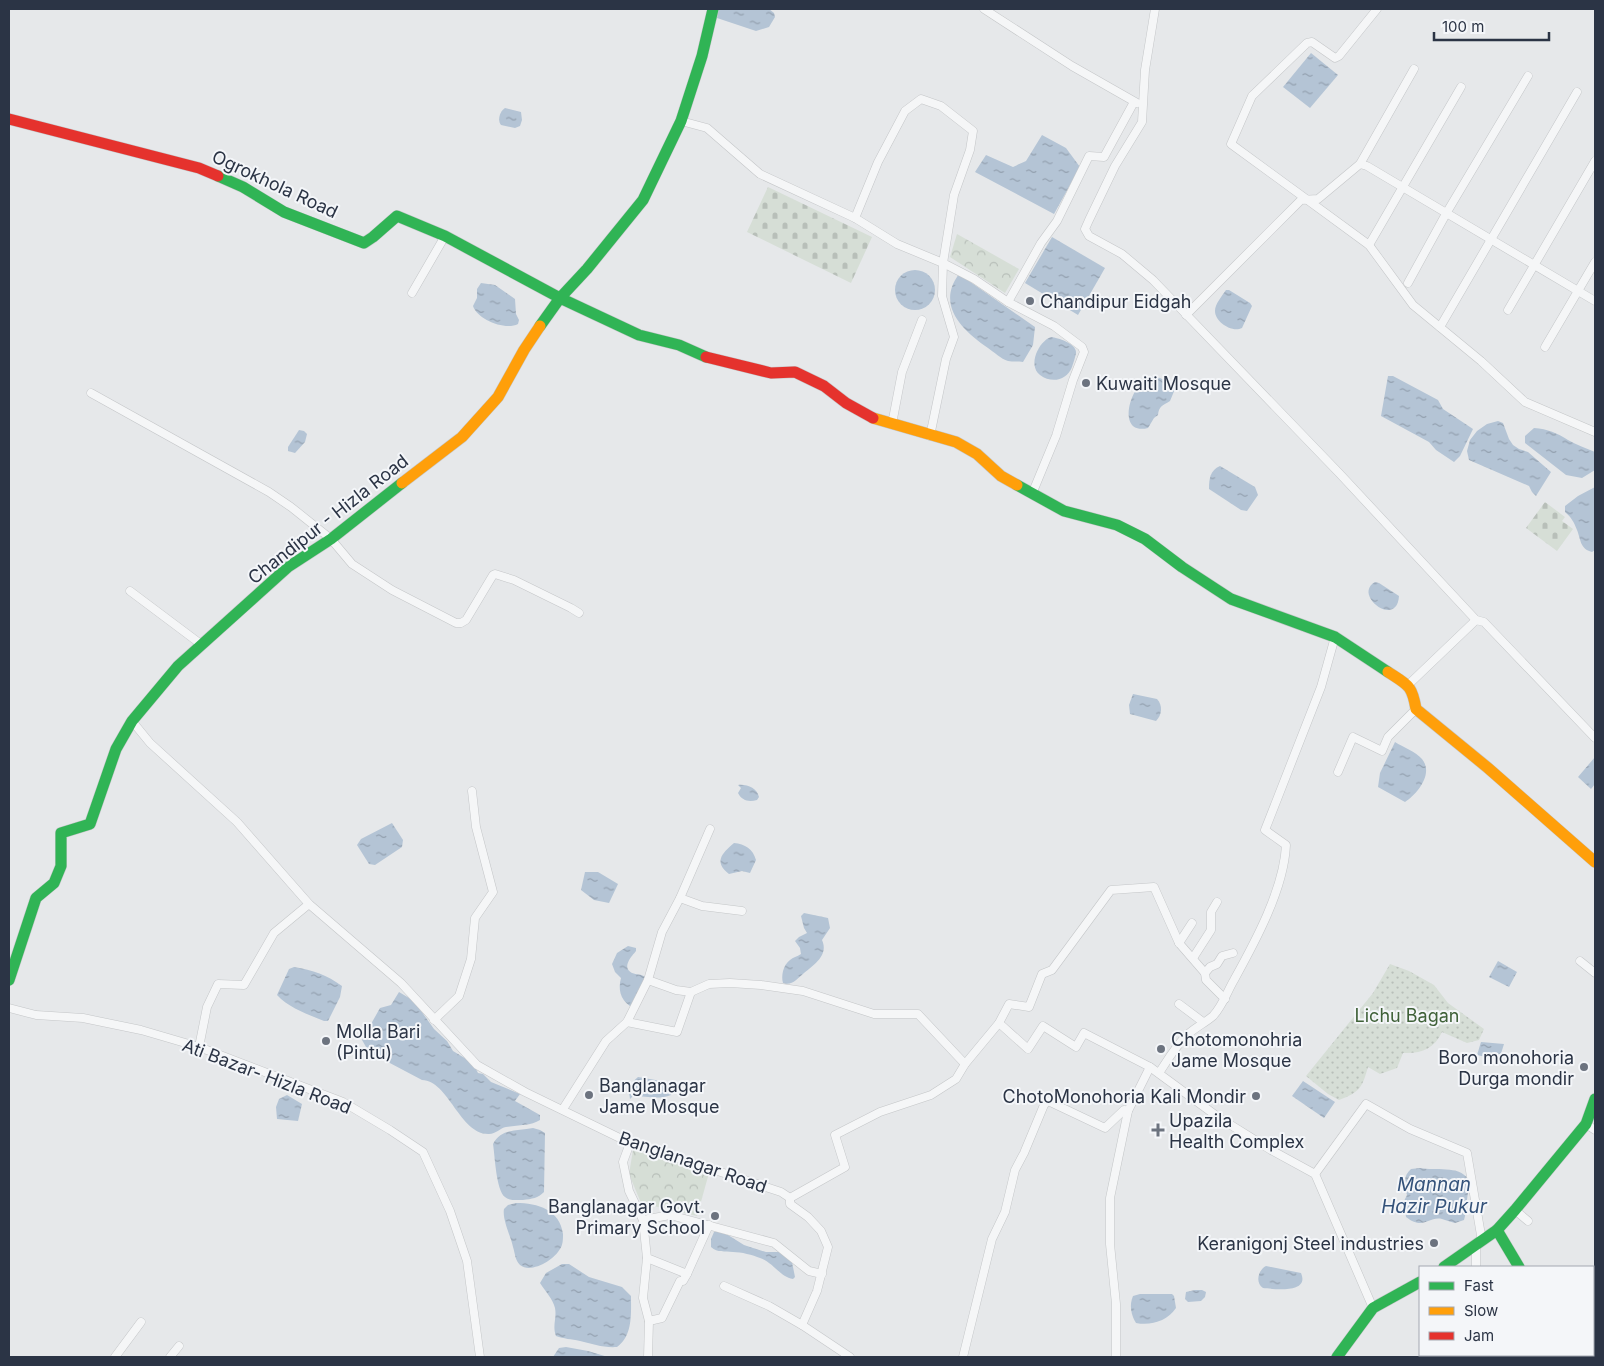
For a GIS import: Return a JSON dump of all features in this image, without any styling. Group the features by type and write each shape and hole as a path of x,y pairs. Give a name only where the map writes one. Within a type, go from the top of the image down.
{"street":[{"name":"Chandipur - Hizla Road","path":"9,980 36,898 54,883 61,866 61,833 90,824 116,749 132,721 178,666 288,567 330,539 462,437 498,397 524,350 560,298 587,269 643,200 681,121 702,56 713,9"},
{"path":"984,9 1072,66 1143,106"},
{"path":"1155,9 1145,70 1142,122 1115,166 1086,228 1089,236 1122,254 1153,280 1340,474 1476,620 1484,622 1594,733"},
{"path":"1377,9 1339,56 1334,58 1312,42 1307,43 1252,96 1231,144 1369,245 1413,305 1481,361 1525,402 1595,432"},
{"path":"1186,315 1301,200 1318,199 1360,164 1414,70"},
{"path":"1408,283 1447,212 1528,76"},
{"path":"1369,245 1461,87"},
{"path":"1440,326 1577,92"},
{"path":"855,218 878,162 905,111 921,98 941,106 973,131 970,150 954,195 943,263 942,296 954,337 946,360 930,436"},
{"path":"1008,302 1041,244 1057,221 1089,156 1104,157 1134,102"},
{"name":"Ogrokhola Road","path":"9,119 199,168 243,187 284,212 364,243 374,239 388,221 397,216 445,236 560,298 639,335 679,345 706,357 771,374 795,372 824,386 846,403 872,418 956,442 977,454 1001,476 1032,494 1064,511 1117,525 1145,539 1230,599 1335,637 1408,685"},
{"path":"681,121 707,128 760,174 855,218 897,244 943,263 974,279 1008,302 1054,326 1082,347 1084,352 1073,380 1056,436 1032,494"},
{"path":"1508,310 1595,161"},
{"path":"1360,164 1368,166 1404,186 1595,301"},
{"path":"412,293 445,236"},
{"path":"1545,347 1595,262"},
{"path":"892,424 902,372 922,320"},
{"path":"91,393 269,492 291,507 330,539 352,564 392,590 456,622 461,623 466,620 495,574 514,580 579,613"},
{"path":"130,591 202,645"},
{"path":"1476,620 1408,685 1412,692 1416,709 1488,768 1595,862"},
{"path":"1159,1073 1185,1037 1213,1016 1225,999 1260,931 1280,878 1286,845 1265,830 1321,686 1335,637"},
{"path":"1338,772 1353,737 1382,751 1388,737 1416,709"},
{"path":"132,721 150,743 237,822 309,904 274,933 244,985 218,984 207,1007 199,1047"},
{"path":"434,1020 459,996 470,959 475,918 493,892 476,828 472,791"},
{"path":"563,1110 606,1041 627,1022 648,980 662,932 680,898 710,829"},
{"path":"790,1198 845,1166 835,1134 880,1112 931,1095 956,1079 965,1064 999,1023 1009,1004 1029,1007 1042,974 1052,970 1111,890 1154,887 1179,943 1205,973 1206,980 1225,999"},
{"path":"680,898 702,906 742,912"},
{"path":"1193,958 1211,930 1211,912 1217,902"},
{"name":"Banglanagar Road","path":"309,904 401,983 477,1065 525,1092 630,1143 747,1180 781,1192 790,1198 790,1204 808,1217 821,1231 828,1247 822,1274 802,1325"},
{"path":"1179,943 1192,923"},
{"path":"1205,973 1210,967 1217,964 1222,956 1233,953"},
{"path":"1580,961 1595,973"},
{"path":"648,980 676,990 692,992 708,984 761,985 803,991 874,1014 918,1014 965,1064"},
{"path":"627,1022 677,1032 692,992"},
{"path":"1179,1004 1203,1022"},
{"name":"Ati Bazar- Hizla Road","path":"9,1008 36,1015 84,1018 141,1030 199,1047 343,1102 422,1152 450,1211 468,1261 480,1357"},
{"path":"999,1023 1028,1049 1043,1026 1076,1047 1084,1032 1150,1067 1226,1122 1315,1174 1375,1307"},
{"path":"1116,1357 1116,1304 1110,1244 1110,1198 1128,1111 1150,1067"},
{"path":"1446,1266 1497,1230 1591,1127 1595,1099"},
{"path":"963,1357 992,1239 1005,1212 1014,1170 1024,1153 1044,1105 1048,1100 1105,1128 1124,1110 1128,1111"},
{"path":"1315,1174 1366,1104 1410,1129 1466,1153 1479,1244 1476,1266"},
{"path":"630,1143 623,1162 629,1190 643,1220 647,1248 643,1298 649,1321 648,1357"},
{"path":"1515,1210 1528,1221"},
{"path":"643,1220 670,1215 774,1243 809,1271 822,1274"},
{"path":"649,1321 662,1318 680,1281 684,1281 709,1226"},
{"path":"1497,1230 1518,1266"},
{"path":"647,1258 687,1274"},
{"path":"1336,1357 1375,1307 1416,1285"},
{"path":"724,1286 769,1306 802,1325 850,1357"},
{"path":"115,1357 141,1322"},
{"path":"170,1357 179,1346"}],"green space":[{"path":"768,187 872,237 851,283 747,232"},
{"path":"957,234 1019,269 1005,293 950,257"},
{"path":"1545,502 1565,517 1562,521 1573,529 1557,551 1526,528"},
{"name":"Lichu Bagan","path":"1390,964 1409,971 1434,985 1448,1003 1484,1029 1479,1040 1467,1043 1442,1032 1431,1046 1416,1053 1403,1053 1397,1068 1380,1074 1368,1067 1362,1085 1356,1092 1339,1100 1328,1094 1306,1076 1373,993"},
{"path":"633,1150 709,1173 697,1216 641,1203 629,1174"}],"water":[{"path":"718,9 769,9 774,13 775,17 769,27 756,31 717,18"},
{"path":"1311,53 1338,75 1310,108 1283,87"},
{"path":"505,108 521,112 522,120 520,126 515,128 501,125 499,121 500,116"},
{"path":"1042,135 1066,148 1080,167 1054,214 975,172 986,155 1013,167 1026,161"},
{"path":"1052,237 1105,268 1078,315 1025,283"},
{"path":"915,270 929,276 935,290 929,304 915,310 901,304 895,290 901,276"},
{"path":"959,274 1035,327 1033,345 1023,362 1003,359 978,341 961,325 951,306 950,296"},
{"path":"481,283 495,285 515,299 518,324 512,326 499,325 486,319 476,311 473,306 477,298 477,289"},
{"path":"1226,290 1229,290 1252,306 1242,328 1234,329 1225,326 1216,315 1216,306"},
{"path":"1051,337 1073,346 1076,352 1073,364 1067,375 1054,380 1040,375 1036,371 1035,365 1036,354 1039,348 1042,343"},
{"path":"1150,376 1160,378 1174,385 1175,389 1170,401 1160,408 1158,415 1148,428 1138,428 1132,425 1129,417 1129,408 1136,389"},
{"path":"1388,376 1393,376 1438,400 1443,409 1473,429 1460,456 1454,462 1436,450 1429,442 1381,416"},
{"path":"1498,421 1503,423 1513,445 1528,452 1551,472 1536,496 1529,486 1469,460 1467,451 1470,440 1477,431 1487,424"},
{"path":"1534,428 1544,429 1560,435 1595,452 1595,470 1582,478 1566,475 1525,443 1525,436"},
{"path":"299,430 307,434 305,442 295,453 288,451 288,447"},
{"path":"1220,466 1255,487 1258,495 1247,511 1241,510 1209,489 1211,475"},
{"path":"1595,487 1595,550 1592,552 1583,546 1573,522 1565,512 1565,506"},
{"path":"1375,582 1399,596 1396,605 1391,610 1384,610 1372,601 1369,588"},
{"path":"1133,694 1157,699 1161,710 1160,716 1156,721 1130,714 1129,705"},
{"path":"1395,742 1422,759 1426,771 1419,789 1405,802 1378,787 1380,773"},
{"path":"1595,757 1595,784 1591,789 1578,777"},
{"path":"738,785 745,785 754,789 759,797 757,800 749,801 742,798 738,793 741,788"},
{"path":"392,823 403,840 402,847 375,865 369,864 357,845 361,839"},
{"path":"734,843 748,848 755,856 756,860 750,873 742,871 729,874 724,870 721,858"},
{"path":"585,872 598,872 618,884 609,903 594,900 581,890"},
{"path":"804,913 828,918 830,928 822,940 824,950 816,963 797,980 786,984 783,983 782,977 784,968 791,959 801,954 800,948 795,941 807,933 801,916"},
{"path":"628,946 636,948 636,951 630,959 627,968 632,973 647,978 633,1005 630,1006 622,997 620,990 621,978 615,972 612,964 617,953"},
{"path":"1498,961 1517,972 1509,987 1489,977"},
{"path":"294,967 320,974 342,986 340,997 328,1021 324,1021 287,1004 277,995 289,969"},
{"path":"399,992 414,1001 453,1051 473,1063 478,1073 483,1074 491,1082 520,1094 515,1101 540,1115 540,1120 504,1128 491,1134 479,1132 462,1118 440,1089 369,1052 362,1040 380,1008 391,1005"},
{"path":"1481,1042 1504,1044 1499,1060 1477,1055"},
{"path":"638,1077 667,1082 673,1089 671,1095 657,1098 633,1096 630,1099 628,1086"},
{"path":"1303,1081 1335,1102 1324,1118 1292,1096"},
{"path":"287,1095 302,1104 298,1121 277,1119 276,1107 279,1099"},
{"path":"533,1128 545,1133 544,1192 532,1199 509,1199 502,1193 500,1187 496,1172 493,1144 500,1135 505,1133"},
{"name":"Mannan Hazir Pukur","path":"1411,1169 1453,1170 1468,1179 1469,1189 1464,1220 1455,1223 1442,1219 1433,1219 1417,1223 1406,1217 1404,1201 1407,1195 1405,1178"},
{"path":"516,1203 540,1206 553,1214 561,1226 563,1242 561,1247 548,1261 536,1267 530,1268 520,1265 515,1256 505,1223 504,1209 508,1205"},
{"path":"717,1231 753,1248 766,1252 781,1252 792,1262 795,1277 793,1279 784,1276 765,1260 757,1257 714,1249 711,1247 711,1239 714,1232"},
{"path":"562,1264 569,1264 589,1277 622,1287 631,1296 630,1324 626,1337 617,1347 598,1346 556,1336 554,1329 555,1308 551,1298 540,1283 546,1273"},
{"path":"1266,1266 1301,1273 1302,1280 1296,1287 1290,1289 1263,1288 1259,1283 1258,1277 1261,1270"},
{"path":"1195,1290 1206,1292 1205,1297 1201,1301 1188,1302 1185,1299 1186,1292"},
{"path":"1140,1294 1172,1294 1176,1308 1168,1316 1153,1323 1136,1323 1131,1303 1133,1296"},
{"path":"566,1347 608,1357 553,1357 559,1348"}],"traffic: fast":[{"path":"540,326 560,298 587,269 643,200 681,121 702,56 713,9"},
{"path":"218,176 243,187 284,212 364,243 397,216 445,236 560,298 639,335 679,345 706,357"},
{"path":"9,980 36,898 54,883 61,866 61,833 90,824 116,749 132,721 178,666 288,567 331,539 402,483"},
{"path":"1017,485 1064,511 1117,525 1145,539 1182,567 1231,599 1335,637 1388,672"},
{"path":"1445,1266 1497,1230 1515,1210 1586,1124 1595,1099"},
{"path":"1497,1230 1518,1266"},
{"path":"1337,1357 1373,1308 1419,1283"}],"traffic: slow":[{"path":"402,483 462,437 498,397 524,350 540,326"},
{"path":"873,418 956,442 977,454 1001,476 1017,485"},
{"path":"1388,672 1408,686 1413,695 1416,709 1488,768 1595,862"}],"traffic: jam":[{"path":"9,119 199,168 218,176"},
{"path":"706,357 771,373 795,372 824,386 846,403 873,418"}],"place":[{"name":"Chandipur Eidgah","path":"1030,301"},
{"name":"Kuwaiti Mosque","path":"1086,383"},
{"name":"Molla Bari (Pintu)","path":"326,1041"},
{"name":"Chotomonohria Jame Mosque","path":"1161,1049"},
{"name":"Boro monohoria Durga mondir","path":"1584,1067"},
{"name":"Banglanagar Jame Mosque","path":"589,1095"},
{"name":"ChotoMonohoria Kali Mondir","path":"1256,1096"},
{"name":"Upazila Health Complex","path":"1158,1130"},
{"name":"Banglanagar Govt. Primary School","path":"715,1216"},
{"name":"Keranigonj Steel industries","path":"1434,1243"}]}
